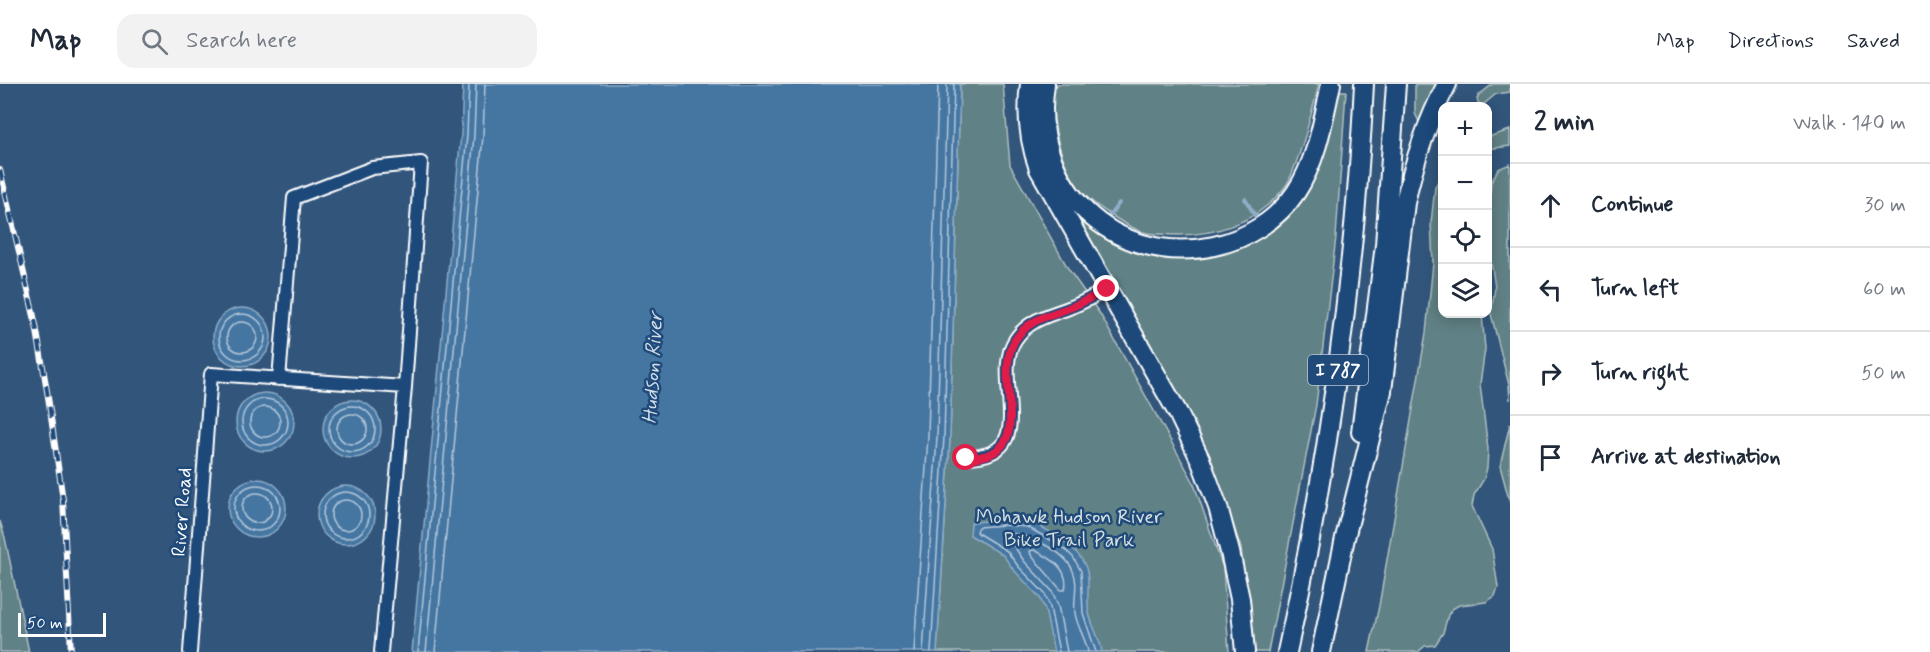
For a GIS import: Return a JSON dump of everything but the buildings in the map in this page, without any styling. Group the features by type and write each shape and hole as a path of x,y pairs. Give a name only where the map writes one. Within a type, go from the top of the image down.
{"highway":[{"path":"1030,84 1028,124 1039,169 1178,413 1209,483 1224,527 1236,575 1245,652"},
{"path":"1045,84 1042,111 1047,147 1056,171 1074,199 1104,226 1127,239 1155,248 1185,250 1209,248 1237,240 1262,226 1284,207 1296,192 1313,158 1330,84"},
{"name":"I 787","path":"1287,652 1319,498 1338,370 1354,232 1364,84"},
{"name":"I 787","path":"1321,652 1345,538 1378,311 1396,84"},
{"path":"1345,538 1382,391 1405,203 1410,180 1430,119 1447,84"}],"street":[{"path":"381,652 405,387 421,162 372,168 294,198 279,379 405,387"},
{"path":"966,458 981,458 991,454 1002,447 1006,440 1009,421 1010,353 1014,341 1023,330 1039,318 1071,308 1107,289"},
{"name":"River Road","path":"190,652 211,374 279,379"}],"green space":[{"name":"Mohawk Hudson River Bike Trail Park","path":"960,84 1003,84 1010,165 1069,270 1100,314 1193,481 1223,568 1229,652 937,652 950,438"},
{"path":"1054,84 1319,84 1306,134 1292,174 1275,198 1247,219 1231,226 1197,234 1179,235 1150,234 1137,230 1102,209 1082,192 1068,169 1058,141 1053,111"},
{"path":"1415,84 1439,84 1419,122 1415,113"},
{"path":"1493,84 1510,84 1510,92 1496,94 1486,102 1478,102 1479,95"},
{"path":"1337,91 1346,91 1336,237 1316,405 1268,652 1252,652 1241,548 1212,462 1193,419 1075,216 1112,241 1135,252 1196,258 1239,248 1274,227"},
{"path":"1510,130 1510,146 1492,148 1492,136"},
{"path":"1510,164 1510,400 1509,385 1492,318 1495,288 1492,267 1492,181 1498,169"},
{"path":"1438,181 1438,318 1482,318 1485,349 1480,384 1488,449 1487,468 1484,479 1474,495 1472,506 1492,549 1498,587 1495,596 1486,602 1459,605 1452,609 1443,633 1435,645 1425,646 1418,652 1369,652 1426,333 1433,263 1431,223 1435,187"},
{"path":"1510,424 1510,503 1500,466"},
{"path":"0,521 5,538 29,652 0,652"}],"water":[{"name":"Hudson River","path":"463,84 960,84 950,438 937,652 412,652 461,134"},
{"path":"242,308 253,310 263,316 269,326 271,337 269,348 263,358 253,364 242,366 231,364 221,358 215,348 213,337 215,326 221,316 231,310"},
{"path":"265,393 276,395 286,401 292,411 294,422 292,433 286,443 276,449 265,451 254,449 244,443 238,433 236,422 238,411 244,401 254,395"},
{"path":"352,400 363,402 373,408 379,418 381,429 379,440 373,450 363,456 352,458 341,456 331,450 325,440 323,429 325,418 331,408 341,402"},
{"path":"257,479 268,481 278,487 284,497 286,508 284,519 278,529 268,535 257,537 246,535 236,529 230,519 228,508 230,497 236,487 246,481"},
{"path":"346,486 357,488 367,494 373,504 375,515 373,526 367,536 357,542 346,544 335,542 325,536 319,526 317,515 319,504 325,494 335,488"},
{"path":"1016,519 1036,525 1058,537 1077,554 1083,563 1088,577 1089,613 1102,652 1054,652 1045,609 1040,598 1003,555 970,535 971,523"}],"waterway":[{"path":"1245,199 1256,217"},
{"path":"1108,218 1119,203"}],"railway":[{"path":"0,170 36,325 48,397 63,500 71,652"}],"route":[{"path":"966,458 981,458 991,454 1002,447 1006,440 1009,421 1010,353 1014,341 1023,330 1039,318 1071,308 1107,289"}]}
